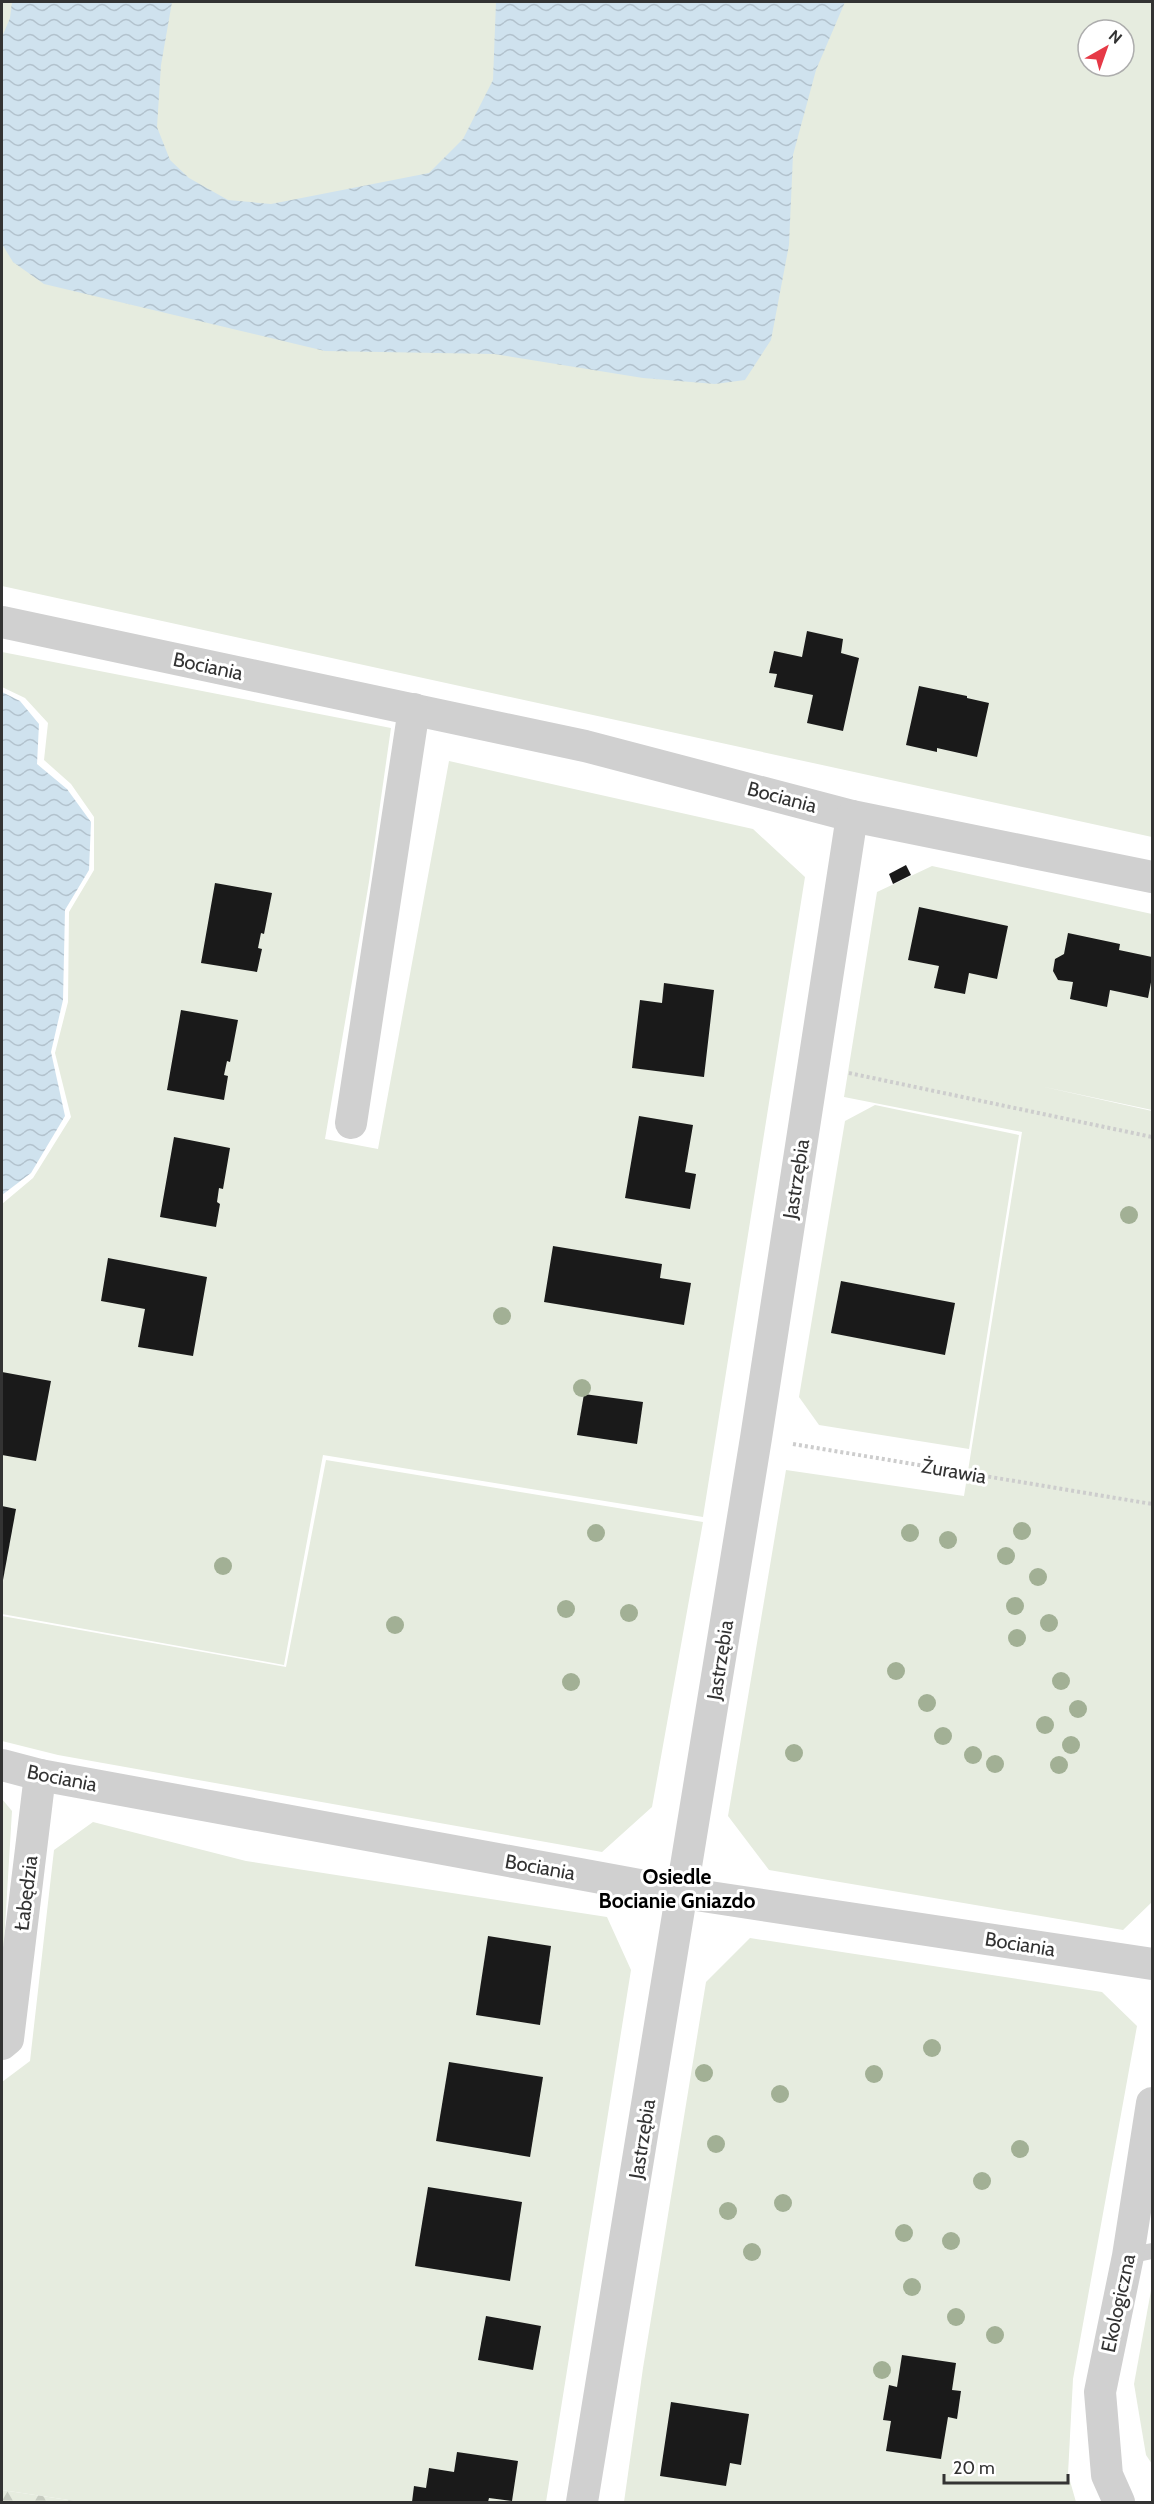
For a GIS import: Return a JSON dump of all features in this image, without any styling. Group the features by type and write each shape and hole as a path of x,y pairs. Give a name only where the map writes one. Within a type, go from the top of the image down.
{"street":[{"name":"Bociania","path":"2,622 585,746 852,816 1152,877"},
{"path":"351,1123 414,709"},
{"name":"Jastrzębia","path":"582,2502 756,1438 852,816"},
{"name":"Bociania","path":"2,1765 40,1774 683,1893 1152,1964"},
{"name":"Łabędzia","path":"2,2044 8,2039 40,1774"},
{"name":"Ekologiczna","path":"1119,2502 1107,2475 1100,2392 1140,2253 1152,2103"}],"path":[{"path":"813,1066 1152,1137"},
{"name":"Żurawia","path":"756,1438 1152,1504"}],"green space":[{"path":"2,2 1152,2 1152,837 2,586"},
{"path":"2,652 391,728 369,882 325,1139 378,1149 449,761 753,829 805,877 703,1517 323,1455 284,1665 2,1614 2,1204 33,1178 71,1117 55,1053 68,1002 69,912 94,870 94,817 71,784 44,760 48,723 25,698 2,687"},
{"path":"932,866 1152,914 1152,1110 1040,1086 1152,1111 1152,1902 1123,1930 769,1870 728,1816 786,1470 964,1496 1022,1132 844,1097 877,892"},
{"path":"875,1105 1019,1135 969,1449 819,1425 799,1397 845,1121"},
{"path":"326,1460 703,1522 652,1807 602,1852 58,1755 2,1741 2,1616 286,1667"},
{"path":"2,1799 12,1811 2,1976"},
{"path":"93,1822 246,1861 607,1917 631,1970 546,2502 82,2502 2,2490 2,2082 30,2061 54,1850"},
{"path":"750,1938 1102,1992 1137,2026 1073,2379 1068,2474 1076,2502 624,2502 643,2368 706,1982"},
{"path":"1152,2285 1152,2464 1146,2455 1134,2384"},
{"path":"2,2490 82,2502 2,2502"}],"water":[{"path":"12,2 172,2 161,65 157,127 170,160 189,178 228,200 271,204 429,173 463,139 493,80 496,2 845,2 816,70 793,155 789,245 771,340 745,380 715,384 643,378 494,354 325,351 44,284 13,262 2,244 2,37 10,18"},
{"path":"2,692 20,701 39,724 37,764 67,789 91,822 89,870 65,910 63,1000 51,1052 65,1116 31,1173 2,1195"}],"building":[{"path":"807,631 843,639 841,653 859,658 843,731 807,723 813,695 774,687 777,674 769,673 774,651 802,657"},
{"path":"919,686 989,703 977,757 937,748 937,752 906,745"},
{"path":"906,865 911,875 893,884 889,874"},
{"path":"215,883 272,893 264,934 261,933 258,948 262,949 257,972 201,963"},
{"path":"919,907 1008,926 997,979 969,973 965,994 934,988 939,966 908,960"},
{"path":"1068,933 1120,944 1119,950 1152,957 1152,977 1148,998 1110,990 1107,1007 1070,999 1073,982 1058,980 1053,971 1055,959 1064,954"},
{"path":"664,983 714,990 704,1077 632,1068 640,1000 662,1003"},
{"path":"181,1010 238,1020 230,1062 227,1061 224,1075 228,1076 224,1100 167,1090"},
{"path":"639,1116 693,1125 685,1172 696,1174 690,1209 625,1198"},
{"path":"174,1137 230,1148 223,1189 219,1188 217,1202 220,1204 216,1227 160,1217"},
{"path":"553,1246 662,1264 660,1278 691,1283 684,1325 544,1302"},
{"path":"108,1258 207,1277 193,1356 138,1347 145,1309 101,1301"},
{"path":"841,1281 955,1303 945,1355 831,1333"},
{"path":"2,1372 51,1381 36,1461 2,1455"},
{"path":"584,1394 643,1402 637,1444 577,1435"},
{"path":"2,1506 16,1509 3,1580 2,1580"},
{"path":"488,1936 551,1946 540,2025 476,2015"},
{"path":"449,2062 543,2077 530,2157 436,2141"},
{"path":"428,2187 522,2202 510,2281 415,2266"},
{"path":"486,2316 541,2326 533,2370 478,2360"},
{"path":"902,2355 956,2363 952,2390 961,2391 957,2419 948,2417 941,2459 886,2451 891,2421 883,2420 889,2385 897,2387"},
{"path":"671,2402 749,2414 741,2465 730,2463 726,2486 660,2476"},
{"path":"457,2452 518,2461 512,2501 489,2498 488,2502 412,2502 414,2486 426,2488 429,2468 454,2472"}],"district":[{"name":"Osiedle Bocianie Gniazdo","path":"677,1889"}]}
